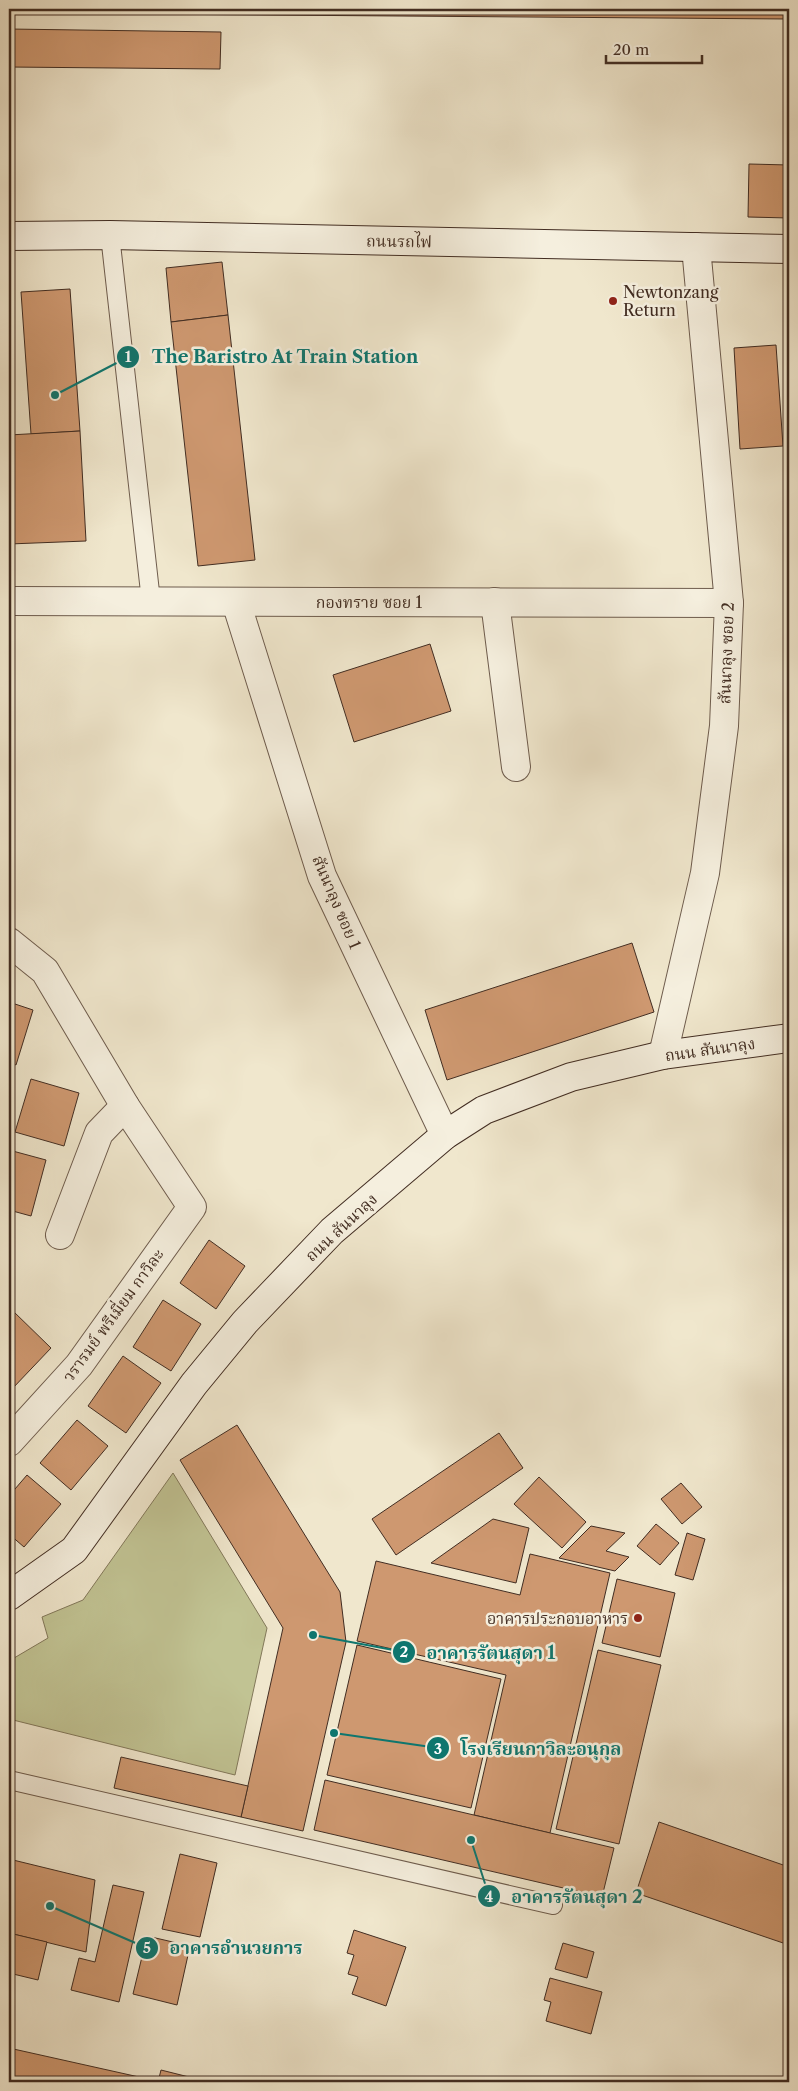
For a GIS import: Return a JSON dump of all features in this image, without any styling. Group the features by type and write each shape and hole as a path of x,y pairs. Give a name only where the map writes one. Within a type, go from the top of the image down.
{"street":[{"name":"ถนนรถไฟ","path":"9,236 110,235 789,249"},
{"name":"สันนาลุง ซอย 2","path":"663,1055 705,872 724,726 729,603 696,247"},
{"name":"กองทราย ซอย 1","path":"9,601 729,603"},
{"name":"สันนาลุง ซอย 1","path":"236,602 322,876 445,1135"},
{"path":"495,602 516,767"},
{"path":"9,942 45,971 125,1106 99,1133 60,1235"},
{"name":"ถนน สันนาลุง","path":"9,1596 74,1550 194,1384 245,1322 332,1231 445,1135 484,1110 571,1076 663,1055 789,1038"},
{"name":"วรารมย์ พรีเมี่ยม กาวิละ","path":"9,1442 79,1365 192,1207 125,1106"}],"lane":[{"path":"110,235 151,601"},
{"path":"9,1780 553,1906"}],"green space":[{"path":"173,1473 267,1628 235,1775 9,1719 9,1661 48,1638 42,1617 83,1600"}],"building":[{"path":"9,9 789,9 789,19 9,13"},
{"path":"9,29 221,32 220,69 9,67"},
{"path":"749,164 789,165 789,218 748,217"},
{"path":"222,262 228,315 171,322 166,268"},
{"path":"70,289 80,431 31,434 21,292"},
{"path":"228,315 255,560 198,566 171,322"},
{"path":"776,345 783,446 740,449 734,348"},
{"path":"80,431 86,541 9,544 9,435"},
{"path":"430,644 451,711 354,742 333,675"},
{"path":"632,943 654,1012 447,1080 425,1010"},
{"path":"9,1002 33,1010 16,1065 9,1062"},
{"path":"31,1079 79,1093 64,1146 15,1132"},
{"path":"9,1150 46,1160 31,1216 9,1210"},
{"path":"209,1240 245,1266 216,1309 180,1283"},
{"path":"163,1300 201,1324 171,1371 133,1347"},
{"path":"13,1311 51,1348 12,1389 9,1386 9,1316"},
{"path":"123,1356 161,1383 126,1433 88,1406"},
{"path":"77,1420 108,1446 71,1490 40,1463"},
{"path":"237,1425 340,1592 346,1642 303,1831 241,1817 283,1628 180,1460"},
{"path":"499,1433 523,1468 396,1555 372,1519"},
{"path":"27,1475 61,1504 24,1547 9,1534 9,1496"},
{"path":"539,1477 586,1522 562,1548 514,1504"},
{"path":"681,1483 702,1507 682,1524 661,1499"},
{"path":"493,1519 529,1528 516,1583 431,1563"},
{"path":"656,1524 679,1543 660,1565 637,1546"},
{"path":"591,1526 625,1533 606,1551 629,1557 615,1571 559,1558"},
{"path":"687,1533 705,1539 693,1580 675,1575"},
{"path":"530,1554 610,1573 550,1833 474,1815 506,1675 357,1641 376,1561 520,1595"},
{"name":"อาคารประกอบอาหาร","path":"617,1579 675,1593 660,1657 602,1643"},
{"path":"357,1645 501,1679 471,1808 327,1775"},
{"path":"598,1650 661,1665 619,1844 556,1829"},
{"path":"121,1757 248,1786 241,1817 114,1788"},
{"path":"325,1780 614,1848 602,1897 314,1830"},
{"path":"659,1822 789,1867 789,1945 636,1893"},
{"path":"180,1854 217,1863 200,1937 162,1929"},
{"path":"9,1859 95,1880 86,1952 9,1933"},
{"path":"113,1885 144,1892 119,2002 71,1990 79,1958 95,1962"},
{"path":"354,1930 406,1947 386,2006 352,1994 358,1977 348,1974 354,1955 347,1953"},
{"path":"9,1933 47,1942 38,1980 9,1973"},
{"path":"147,1936 190,1946 177,2005 133,1994"},
{"path":"563,1943 594,1952 587,1978 555,1969"},
{"path":"550,1978 602,1992 591,2034 546,2021 551,2002 544,2000"},
{"path":"9,2048 139,2077 138,2082 9,2082"},
{"path":"161,2070 209,2082 158,2082"}],"place":[{"name":"Newtonzang Return","path":"613,301"},
{"name":"The Baristro At Train Station","path":"55,395"},
{"name":"อาคารประกอบอาหาร","path":"638,1618"},
{"name":"อาคารรัตนสุดา 1","path":"313,1635"},
{"name":"โรงเรียนกาวิละอนุกุล","path":"334,1733"},
{"name":"อาคารรัตนสุดา 2","path":"471,1840"},
{"name":"อาคารอำนวยการ","path":"50,1906"}]}
